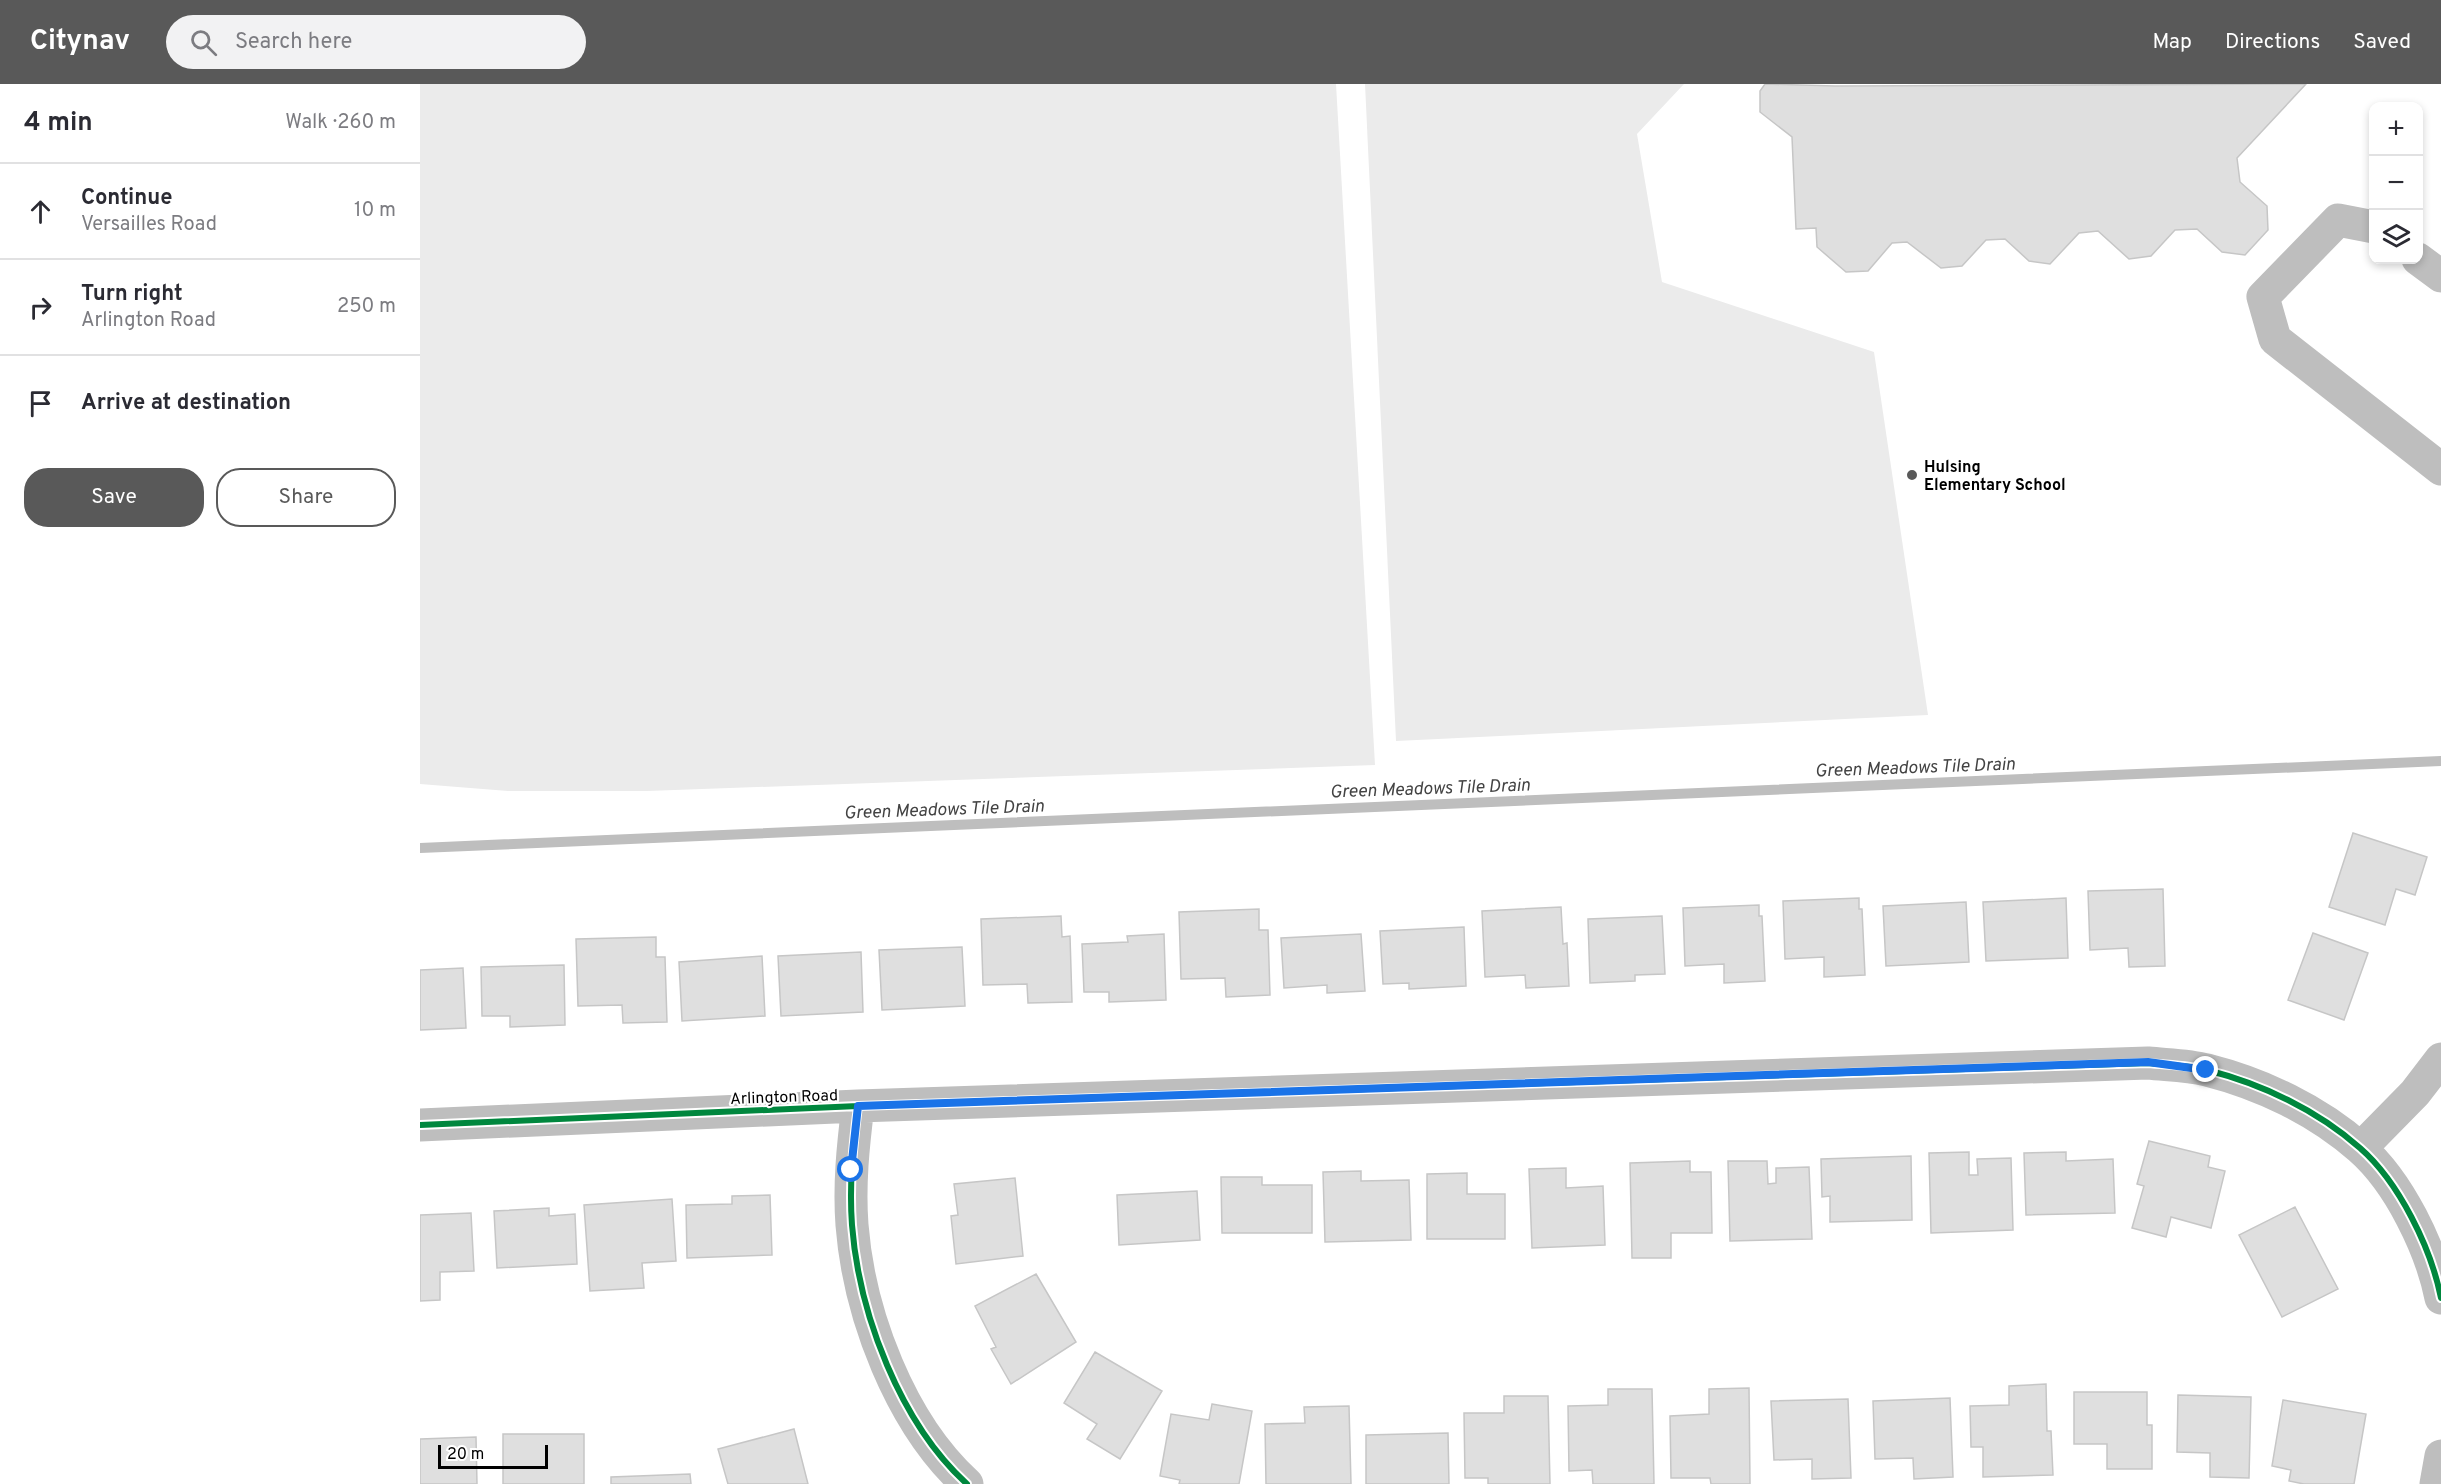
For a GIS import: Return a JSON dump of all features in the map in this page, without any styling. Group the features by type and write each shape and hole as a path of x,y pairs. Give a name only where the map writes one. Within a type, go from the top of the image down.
{"street":[{"path":"2369,226 2338,220 2263,297 2275,339 2441,469"},
{"path":"2423,262 2441,276"},
{"path":"2361,1149 2415,1093 2441,1059"},
{"name":"Arlington Road","path":"420,1125 858,1106 2148,1062 2206,1070 2263,1089 2320,1117 2361,1149 2388,1180 2416,1227 2438,1284 2441,1298"},
{"path":"858,1106 851,1170 852,1226 860,1281 875,1335 897,1386 925,1434 966,1484"},
{"path":"2436,1484 2441,1456"}],"shaded area":[{"path":"420,84 1336,84 1375,765 647,791 508,791 420,784"},
{"path":"1365,84 1684,84 1637,134 1662,282 1874,352 1928,715 1396,741"}],"building":[{"path":"1765,84 1835,86 2306,84 2237,158 2240,182 2267,206 2268,230 2245,255 2222,252 2197,229 2175,230 2151,256 2129,259 2098,231 2079,233 2050,264 2029,261 2005,239 1986,240 1962,266 1941,268 1907,242 1892,243 1868,271 1846,272 1817,247 1816,228 1796,229 1792,137 1760,112 1760,91"},
{"path":"2353,833 2427,857 2415,895 2396,889 2385,925 2329,907"},
{"path":"2163,889 2165,966 2129,967 2128,948 2090,950 2088,891"},
{"path":"1859,898 1859,909 1862,909 1865,975 1824,977 1824,957 1785,959 1783,901"},
{"path":"2066,898 2068,958 1986,961 1983,902"},
{"path":"1966,902 1969,962 1886,966 1883,906"},
{"path":"1759,905 1759,916 1762,916 1765,981 1724,983 1724,964 1685,966 1683,908"},
{"path":"1561,907 1563,944 1567,943 1569,986 1526,988 1525,975 1485,977 1482,911"},
{"path":"1259,909 1259,930 1268,930 1270,995 1226,997 1225,978 1181,979 1179,912"},
{"path":"1061,916 1062,937 1070,936 1072,1002 1028,1003 1027,984 983,985 981,919"},
{"path":"1662,916 1665,974 1635,975 1635,981 1590,983 1588,919"},
{"path":"1464,927 1466,986 1409,989 1409,983 1383,984 1380,931"},
{"path":"2313,933 2368,953 2344,1020 2288,1000"},
{"path":"1164,934 1166,1000 1109,1002 1109,992 1084,992 1082,944 1128,942 1127,936"},
{"path":"1361,934 1365,991 1327,993 1327,985 1284,988 1281,938"},
{"path":"656,937 656,957 665,957 667,1022 623,1023 622,1005 578,1006 576,939"},
{"path":"962,947 965,1006 882,1010 879,950"},
{"path":"861,952 863,1012 781,1016 778,956"},
{"path":"762,956 765,1016 682,1021 679,962"},
{"path":"564,965 565,1025 510,1027 510,1016 482,1016 481,967"},
{"path":"463,968 466,1028 420,1030 420,970"},
{"path":"2149,1141 2210,1156 2208,1167 2225,1171 2211,1228 2171,1217 2166,1237 2132,1228 2144,1186 2137,1184"},
{"path":"1969,1152 1969,1175 1978,1175 1977,1159 2011,1158 2013,1230 1931,1233 1929,1153"},
{"path":"2066,1152 2066,1161 2113,1159 2115,1213 2026,1215 2024,1153"},
{"path":"1911,1156 1912,1220 1830,1222 1830,1196 1822,1197 1821,1159"},
{"path":"1690,1161 1690,1172 1711,1172 1712,1233 1671,1233 1671,1258 1632,1258 1630,1163"},
{"path":"1728,1161 1767,1161 1768,1184 1776,1183 1776,1168 1809,1167 1812,1239 1730,1241"},
{"path":"1566,1168 1566,1188 1603,1186 1605,1245 1532,1248 1529,1169"},
{"path":"1361,1171 1361,1181 1409,1180 1411,1240 1325,1242 1323,1172"},
{"path":"1467,1173 1467,1194 1505,1194 1505,1239 1427,1239 1427,1174"},
{"path":"1221,1177 1262,1177 1262,1185 1312,1185 1312,1233 1222,1233"},
{"path":"1015,1178 1023,1256 956,1264 951,1216 958,1215 954,1184"},
{"path":"1197,1191 1200,1240 1119,1245 1117,1195"},
{"path":"770,1195 772,1255 687,1258 686,1205 732,1204 732,1196"},
{"path":"672,1199 676,1261 642,1263 644,1288 590,1291 584,1205"},
{"path":"2295,1207 2338,1289 2282,1317 2239,1235"},
{"path":"549,1208 549,1216 575,1214 577,1264 497,1268 494,1211"},
{"path":"471,1213 474,1271 440,1272 440,1300 420,1301 420,1215"},
{"path":"1036,1274 1076,1342 1011,1384 991,1349 996,1347 975,1306"},
{"path":"1095,1352 1162,1391 1120,1459 1087,1439 1097,1424 1064,1403"},
{"path":"2046,1384 2047,1431 2051,1431 2053,1475 1983,1477 1983,1447 1971,1447 1970,1406 2009,1405 2009,1386"},
{"path":"1749,1388 1750,1484 1711,1484 1710,1478 1671,1478 1670,1416 1709,1414 1709,1389"},
{"path":"1608,1389 1652,1389 1654,1484 1593,1484 1592,1470 1569,1471 1568,1406 1608,1405"},
{"path":"2074,1392 2147,1392 2147,1425 2152,1425 2152,1469 2107,1469 2107,1444 2074,1444"},
{"path":"2178,1395 2251,1397 2249,1478 2210,1477 2210,1453 2177,1452"},
{"path":"1504,1396 1548,1396 1550,1484 1488,1484 1488,1478 1465,1478 1464,1413 1504,1413"},
{"path":"1950,1398 1953,1477 1914,1479 1913,1458 1875,1459 1873,1401"},
{"path":"1848,1399 1851,1478 1812,1479 1812,1459 1774,1460 1771,1401"},
{"path":"2283,1400 2366,1414 2354,1484 2304,1484 2289,1481 2291,1470 2272,1466"},
{"path":"1212,1404 1252,1411 1239,1484 1179,1484 1180,1480 1160,1476 1171,1414 1209,1420"},
{"path":"1349,1406 1351,1484 1266,1484 1265,1424 1305,1423 1304,1407"},
{"path":"794,1429 808,1484 728,1484 718,1449"},
{"path":"1448,1433 1449,1484 1366,1484 1366,1435"},
{"path":"503,1434 584,1434 584,1484 503,1484"},
{"path":"476,1437 477,1484 420,1484 420,1439"},
{"path":"690,1474 691,1484 611,1484 611,1477"}],"waterway":[{"name":"Green Meadows Tile Drain","path":"420,848 2441,761"}],"cycle path":[{"path":"420,1125 858,1106 2148,1063 2178,1065 2228,1076 2288,1100 2326,1122 2360,1148 2388,1179 2411,1217 2430,1258 2441,1298"},
{"path":"858,1106 852,1166 852,1225 856,1259 874,1330 903,1399 943,1459 967,1484"}],"place":[{"name":"Hulsing Elementary School","path":"1912,475"}],"route":[{"path":"851,1170 858,1106 2148,1062 2206,1070"}]}
